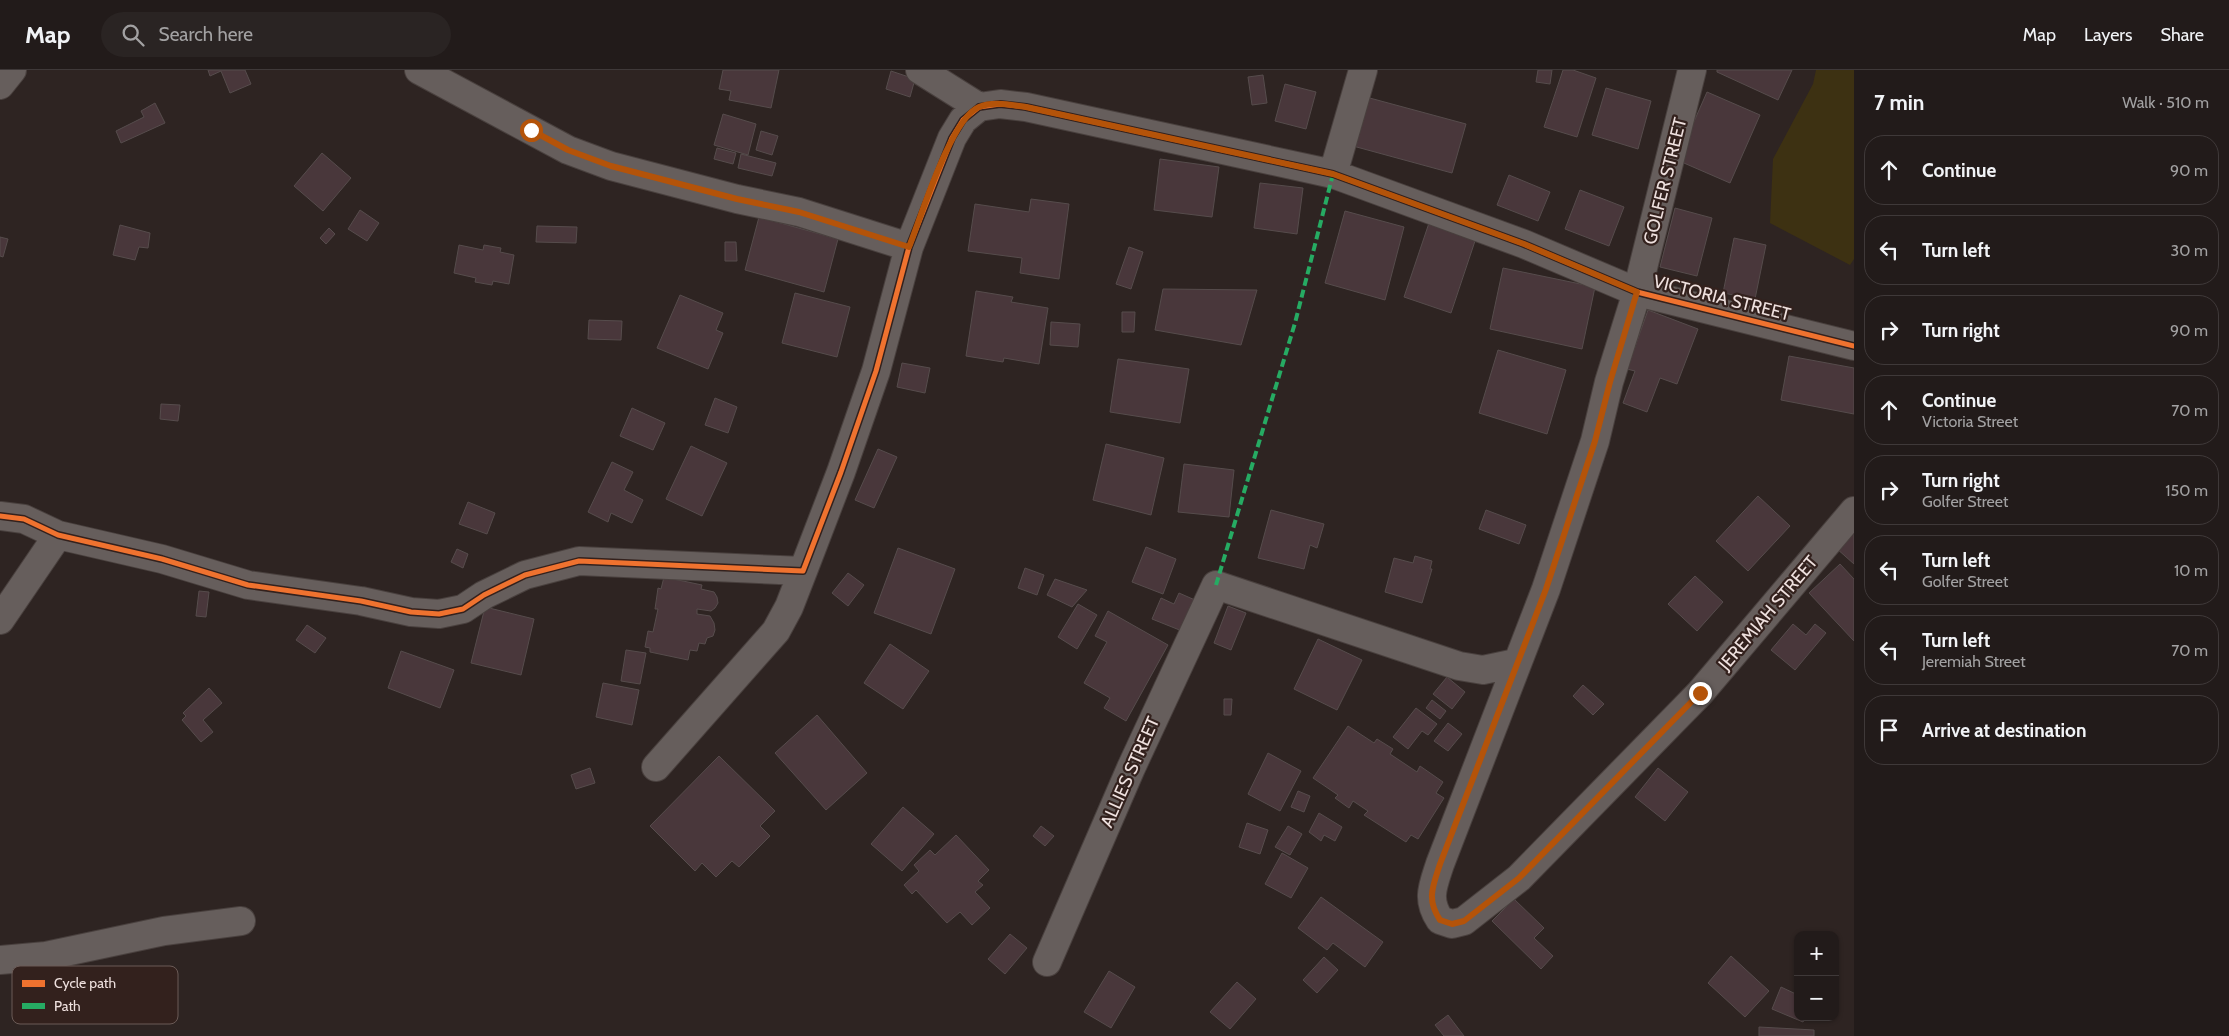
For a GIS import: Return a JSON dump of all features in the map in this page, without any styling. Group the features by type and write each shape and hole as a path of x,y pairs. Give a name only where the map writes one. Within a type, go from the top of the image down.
{"street":[{"path":"0,85 12,70"},
{"path":"419,70 568,150 611,166 737,199 799,212 909,247"},
{"path":"656,767 776,631 789,607 841,472 876,371 909,247 952,138 963,120 979,107 920,70"},
{"path":"1333,174 1363,70"},
{"name":"GOLFER STREET","path":"1464,921 1452,924 1440,920 1433,909 1431,893 1440,864 1482,758 1516,663 1546,589 1592,450 1637,292 1692,70"},
{"name":"VICTORIA STREET","path":"979,107 1000,104 1026,107 1333,174 1524,244 1637,292 1854,346"},
{"name":"JEREMIAH STREET","path":"1464,921 1519,878 1700,693 1854,511"},
{"path":"0,516 24,519 58,534 162,559 248,585 361,601 411,612 439,614 463,609 484,595 525,574 579,561 803,571"},
{"path":"0,620 58,534"},
{"name":"ALLIES STREET","path":"1047,962 1131,768 1216,585 1459,666 1483,670 1516,663"},
{"path":"0,960 46,956 164,931 241,921"}],"shaded area":[{"path":"1816,70 1854,70 1854,259 1850,265 1770,223 1773,159 1813,84"}],"building":[{"path":"208,70 245,70 251,84 230,93 221,71 210,76"},
{"path":"723,70 779,70 771,108 729,100 731,91 719,89"},
{"path":"1538,70 1552,70 1550,84 1536,82"},
{"path":"1563,70 1573,70 1596,78 1577,137 1544,127"},
{"path":"1717,70 1792,70 1778,100 1717,72"},
{"path":"891,71 915,79 910,97 886,89"},
{"path":"1263,75 1267,103 1252,105 1248,77"},
{"path":"1285,84 1316,92 1306,129 1275,121"},
{"path":"1606,88 1651,101 1638,149 1592,135"},
{"path":"1707,92 1760,115 1730,183 1677,160"},
{"path":"1366,97 1466,124 1452,173 1353,146"},
{"path":"155,103 165,123 121,143 116,131 144,117 141,111"},
{"path":"723,114 756,124 748,155 714,145"},
{"path":"761,131 778,136 772,155 756,150"},
{"path":"717,148 736,153 733,164 714,159"},
{"path":"322,153 351,178 323,211 294,186"},
{"path":"741,154 776,163 772,176 738,168"},
{"path":"1160,159 1219,167 1212,217 1154,210"},
{"path":"1509,175 1550,192 1538,221 1497,205"},
{"path":"1260,183 1303,188 1297,234 1254,228"},
{"path":"1580,190 1624,207 1609,246 1565,229"},
{"path":"1031,199 1069,204 1059,279 1020,273 1022,258 968,251 975,204 1029,212"},
{"path":"1675,208 1712,218 1697,276 1660,267"},
{"path":"360,210 379,223 367,241 348,229"},
{"path":"1345,211 1404,227 1385,300 1325,283"},
{"path":"759,217 838,239 824,292 745,270"},
{"path":"1429,223 1476,238 1451,313 1404,297"},
{"path":"120,225 150,233 148,248 139,247 135,260 113,255"},
{"path":"537,226 577,227 576,243 536,242"},
{"path":"329,228 335,234 326,244 320,238"},
{"path":"0,237 8,239 3,257 0,256"},
{"path":"1734,238 1766,245 1755,299 1723,293"},
{"path":"725,242 736,242 737,261 725,261"},
{"path":"459,245 483,250 484,245 501,248 500,252 514,255 509,284 493,281 492,285 475,282 476,278 454,273"},
{"path":"1129,247 1143,252 1131,289 1116,284"},
{"path":"1503,268 1595,287 1582,349 1490,329"},
{"path":"1163,289 1257,290 1241,345 1155,330"},
{"path":"976,291 1013,297 1011,302 1048,308 1039,364 1004,358 1003,362 966,356"},
{"path":"795,293 850,307 837,357 782,343"},
{"path":"680,295 723,313 716,330 723,333 708,369 657,348"},
{"path":"1648,310 1698,329 1677,384 1660,378 1647,412 1623,403 1635,371 1627,369"},
{"path":"1122,312 1135,312 1134,332 1122,332"},
{"path":"589,320 622,321 621,340 588,339"},
{"path":"1051,322 1080,324 1078,347 1050,345"},
{"path":"1498,350 1566,370 1547,434 1479,413"},
{"path":"1789,356 1854,368 1854,414 1781,400"},
{"path":"1118,359 1189,369 1180,423 1110,412"},
{"path":"902,363 930,368 925,393 897,387"},
{"path":"715,398 737,407 728,433 705,425"},
{"path":"161,404 180,405 178,421 160,419"},
{"path":"632,408 665,423 653,450 620,436"},
{"path":"1106,444 1164,458 1151,515 1093,500"},
{"path":"691,446 727,463 702,516 666,499"},
{"path":"878,449 897,457 874,508 855,500"},
{"path":"612,462 633,472 624,490 643,500 632,523 611,513 608,522 588,512"},
{"path":"1184,464 1234,470 1229,517 1178,512"},
{"path":"1758,496 1790,526 1748,571 1716,541"},
{"path":"468,502 495,513 487,534 459,524"},
{"path":"1271,510 1324,524 1317,548 1310,545 1304,569 1258,558"},
{"path":"1486,510 1526,525 1519,544 1479,529"},
{"path":"1854,526 1854,564 1836,548"},
{"path":"1146,547 1176,559 1163,594 1132,582"},
{"path":"898,548 955,569 931,634 874,613"},
{"path":"457,549 468,554 463,568 451,562"},
{"path":"1415,556 1432,561 1430,569 1432,569 1422,603 1385,592 1394,558 1413,563"},
{"path":"1840,564 1854,579 1854,641 1809,593"},
{"path":"1025,568 1044,575 1037,595 1018,588"},
{"path":"848,573 864,585 848,606 832,593"},
{"path":"1695,576 1723,602 1697,631 1668,604"},
{"path":"664,577 702,585 701,589 714,592 717,597 718,603 711,611 697,609 697,614 710,616 715,630 713,636 707,638 705,644 699,643 697,651 690,650 688,660 650,652 650,648 645,647 648,631 653,632 658,609 655,609 658,588 661,589"},
{"path":"1055,579 1087,590 1072,607 1047,595"},
{"path":"199,591 209,592 206,617 196,616"},
{"path":"1179,593 1195,600 1182,631 1152,619 1161,598 1174,604"},
{"path":"1078,604 1097,615 1077,649 1058,637"},
{"path":"1228,606 1246,613 1231,650 1214,643"},
{"path":"485,607 534,619 521,675 471,663"},
{"path":"1108,611 1168,645 1126,721 1104,708 1110,698 1084,683 1107,642 1095,636"},
{"path":"1793,624 1806,635 1815,624 1826,633 1795,670 1771,650"},
{"path":"307,625 326,638 315,653 296,640"},
{"path":"1318,639 1362,660 1337,710 1294,689"},
{"path":"890,644 929,671 903,709 864,683"},
{"path":"626,650 646,653 640,684 621,681"},
{"path":"401,651 454,670 440,708 388,688"},
{"path":"1447,677 1465,692 1452,709 1433,694"},
{"path":"603,683 639,690 632,725 596,717"},
{"path":"1583,685 1604,704 1593,715 1573,696"},
{"path":"209,688 222,703 203,720 213,732 201,742 182,720 186,716 183,713"},
{"path":"1224,699 1232,699 1231,715 1224,715"},
{"path":"1432,700 1446,711 1440,719 1426,708"},
{"path":"1416,708 1437,724 1428,735 1422,731 1408,749 1393,737"},
{"path":"817,715 867,773 826,810 775,753"},
{"path":"1448,723 1462,734 1448,751 1434,741"},
{"path":"1348,726 1374,743 1377,739 1393,749 1390,754 1417,772 1420,766 1443,782 1436,793 1444,798 1418,839 1411,835 1406,842 1364,815 1368,811 1353,801 1349,808 1335,798 1338,795 1313,778"},
{"path":"1268,753 1301,771 1280,811 1248,794"},
{"path":"719,756 775,811 760,826 770,836 739,867 732,861 716,877 702,863 695,871 650,826"},
{"path":"590,768 595,783 576,789 571,775"},
{"path":"1658,768 1688,792 1665,821 1635,797"},
{"path":"1298,791 1310,796 1304,812 1291,807"},
{"path":"903,807 934,834 902,871 871,844"},
{"path":"1319,813 1342,827 1335,841 1324,835 1321,841 1309,832"},
{"path":"1247,823 1268,830 1260,854 1239,847"},
{"path":"1041,826 1054,836 1045,846 1033,836"},
{"path":"1288,826 1302,834 1290,855 1275,847"},
{"path":"956,835 989,870 978,881 983,885 975,892 990,908 972,925 960,912 947,923 916,890 912,894 904,885 919,871 914,865 930,850 935,855"},
{"path":"1282,853 1308,868 1291,898 1265,884"},
{"path":"1321,897 1383,942 1365,967 1333,943 1327,950 1298,928"},
{"path":"1514,899 1544,928 1534,938 1553,956 1541,969 1492,921"},
{"path":"1010,934 1027,948 1005,974 988,959"},
{"path":"1731,956 1769,991 1745,1017 1708,983"},
{"path":"1324,957 1338,970 1317,993 1303,980"},
{"path":"1109,971 1135,987 1111,1028 1084,1012"},
{"path":"1237,982 1256,999 1230,1029 1210,1012"},
{"path":"1781,987 1794,993 1794,1018 1772,1009"},
{"path":"1448,1015 1464,1036 1444,1036 1435,1025"},
{"path":"1759,1027 1814,1030 1814,1036 1759,1036"}],"marked path":[{"path":"1216,585 1295,323 1333,174"}],"cycle path":[{"path":"0,516 24,519 58,535 162,559 248,585 361,601 411,612 439,614 463,609 484,595 525,575 579,561 803,571 841,472 876,371 909,247 952,138 963,120 979,107 1000,104 1026,107 1333,174 1524,244 1637,292 1854,346"}],"route":[{"path":"531,130 568,150 611,166 737,199 799,212 909,247 952,138 963,120 979,107 1000,104 1026,107 1333,174 1524,244 1637,292 1610,382 1595,441 1546,589 1440,864 1431,893 1433,909 1440,920 1452,924 1464,921 1519,878 1700,693"}]}
